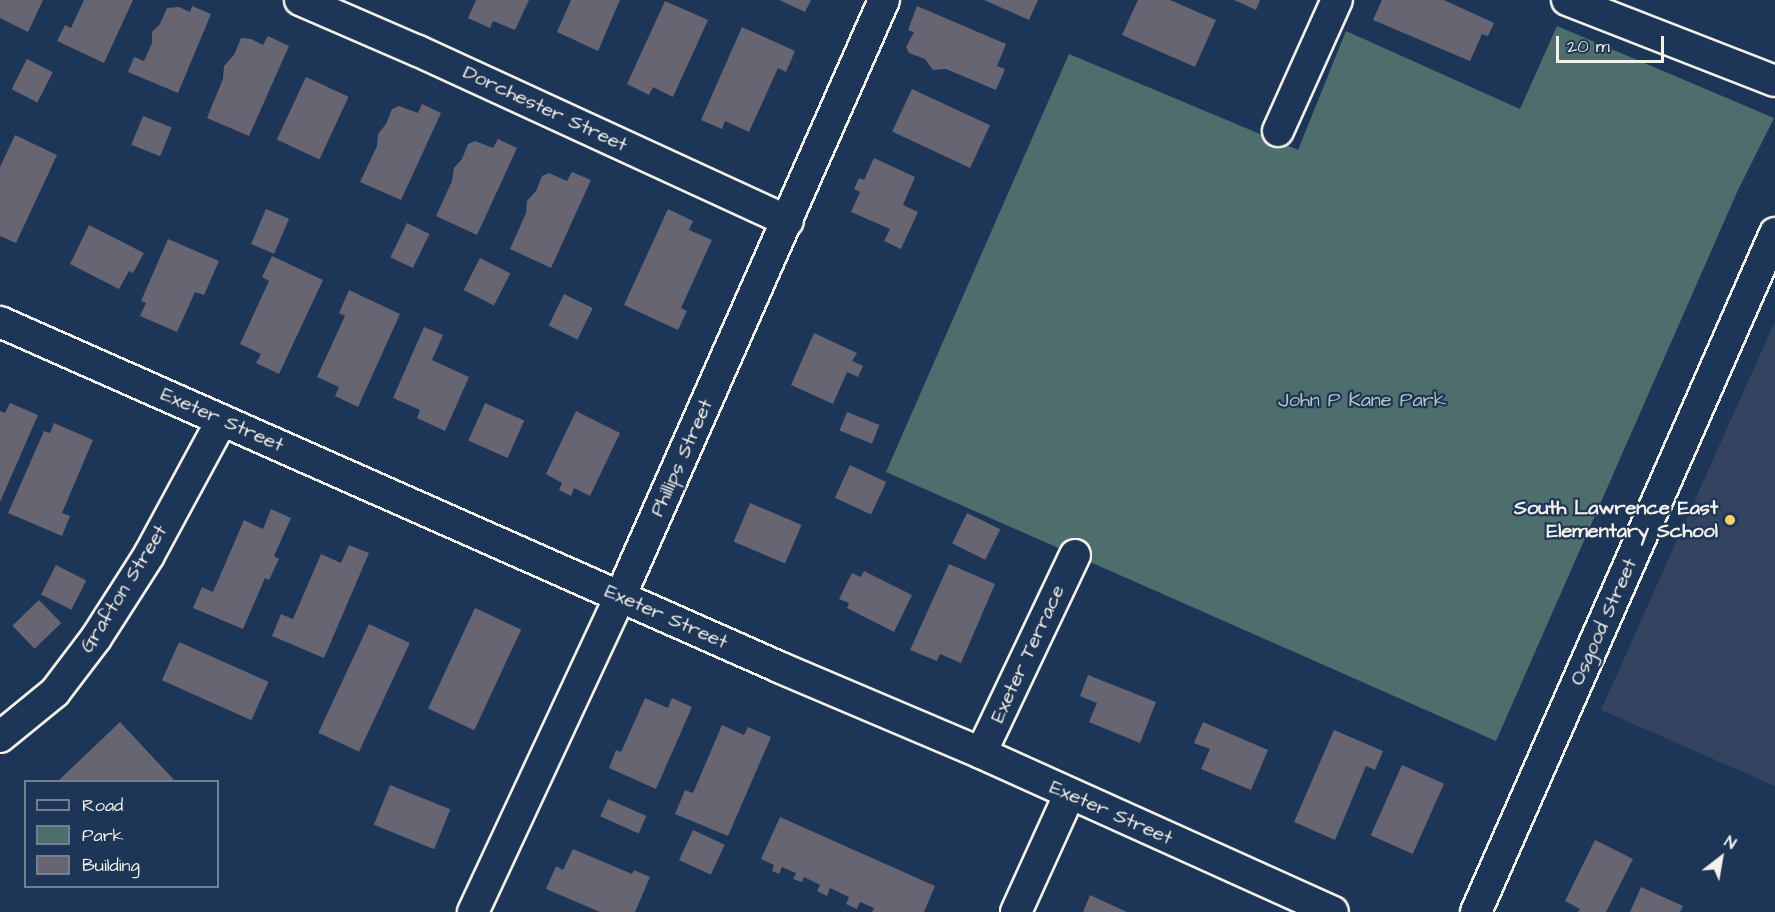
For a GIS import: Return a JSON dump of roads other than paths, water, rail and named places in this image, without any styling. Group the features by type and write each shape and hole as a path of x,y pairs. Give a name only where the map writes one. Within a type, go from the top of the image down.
{"street":[{"name":"Dorchester Street","path":"300,0 788,220"},
{"name":"Phillips Street","path":"473,912 620,597 884,0"},
{"path":"1278,131 1337,0"},
{"path":"1567,0 1775,81"},
{"name":"Osgood Street","path":"1476,912 1775,233"},
{"name":"Exeter Street","path":"0,322 620,597 981,753 1069,795 1333,912"},
{"name":"Grafton Street","path":"0,737 55,692 96,638 149,555 222,420"},
{"name":"Exeter Terrace","path":"981,753 1075,555"},
{"path":"1016,912 1069,795"}],"place":[{"name":"South Lawrence East Elementary School","path":"1730,520"}],"park label":[{"name":"John P Kane Park","path":"1362,400"}]}
